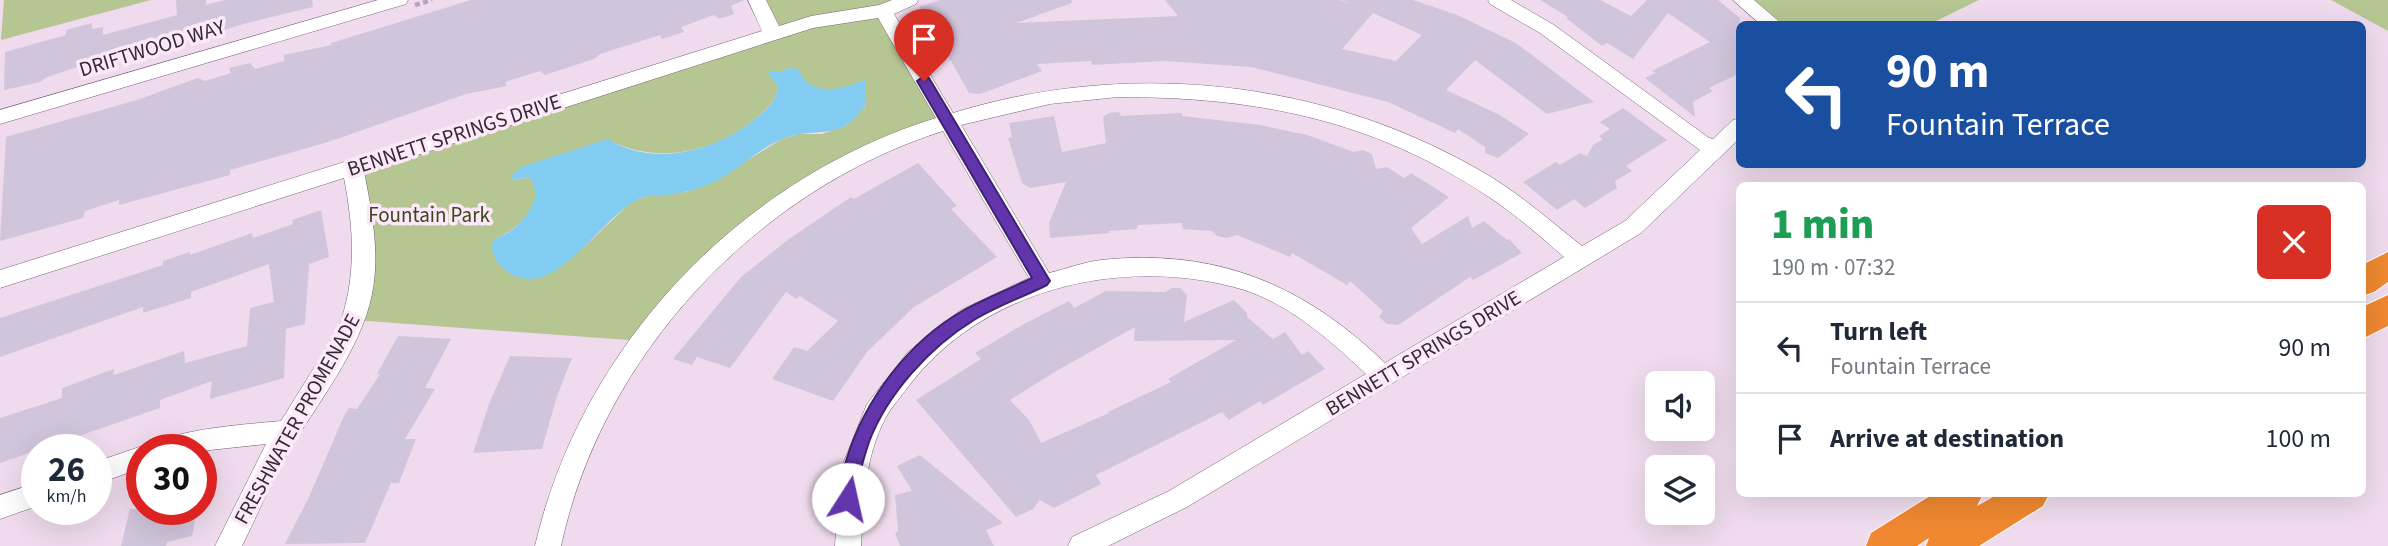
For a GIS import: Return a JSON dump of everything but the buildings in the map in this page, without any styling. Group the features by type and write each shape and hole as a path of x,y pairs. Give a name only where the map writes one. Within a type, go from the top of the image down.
{"highway":[{"path":"2366,280 2388,265"},
{"path":"2366,322 2388,308"},
{"path":"1885,546 1959,497"},
{"path":"1945,546 2025,497"}],"street":[{"name":"DRIFTWOOD WAY","path":"0,117 399,0"},
{"path":"757,0 773,34"},
{"name":"BENNETT SPRINGS DRIVE","path":"0,279 811,22 883,11 909,0"},
{"path":"1497,0 1547,29 1702,142 1716,148"},
{"path":"1742,0 1768,21"},
{"path":"883,11 1042,281"},
{"path":"548,546 558,503 585,431 642,341 693,279 743,232 800,190 865,153 948,122 1014,105 1086,92 1184,91 1271,100 1356,123 1425,150 1521,208 1580,258"},
{"name":"BENNETT SPRINGS DRIVE","path":"1081,546 1178,499 1642,221 1736,129"},
{"name":"FRESHWATER PROMENADE","path":"228,546 259,480 349,332 359,310 365,249 352,167"},
{"path":"848,546 845,520 850,478 861,440 879,405 903,372 968,316 1042,281 1104,269 1141,266 1176,267 1234,277 1291,301 1323,320 1384,377"},
{"path":"217,438 287,431"},
{"path":"0,507 21,500"}],"green space":[{"path":"4,0 151,0 1,40"},
{"name":"Fountain Park","path":"757,0 909,0 883,10 948,122 800,190 642,341 354,320 352,167 773,34","holes":["792,68 809,84 823,90 837,90 865,80 865,106 847,125 822,134 798,134 782,139 710,183 686,192 650,195 631,202 582,249 493,240 520,223 533,206 536,197 536,187 531,177 512,180 613,142 631,149 667,153 704,147 722,140 754,120 773,101 778,86 769,72"]},
{"path":"1742,0 1979,0 1936,21 1768,21"},
{"path":"2331,0 2388,0 2388,31"}],"water":[{"path":"798,69 811,85 819,88 837,88 865,80 865,105 856,117 838,129 796,135 775,142 712,183 683,192 644,197 628,205 559,268 541,277 523,278 504,269 496,259 492,248 493,240 520,223 536,195 531,177 511,180 521,167 608,139 644,153 664,154 703,147 738,131 762,113 773,101 778,86 767,72"}],"route":[{"path":"848,499 850,478 861,440 879,405 903,372 968,316 1007,295 1042,281 924,81"}]}
